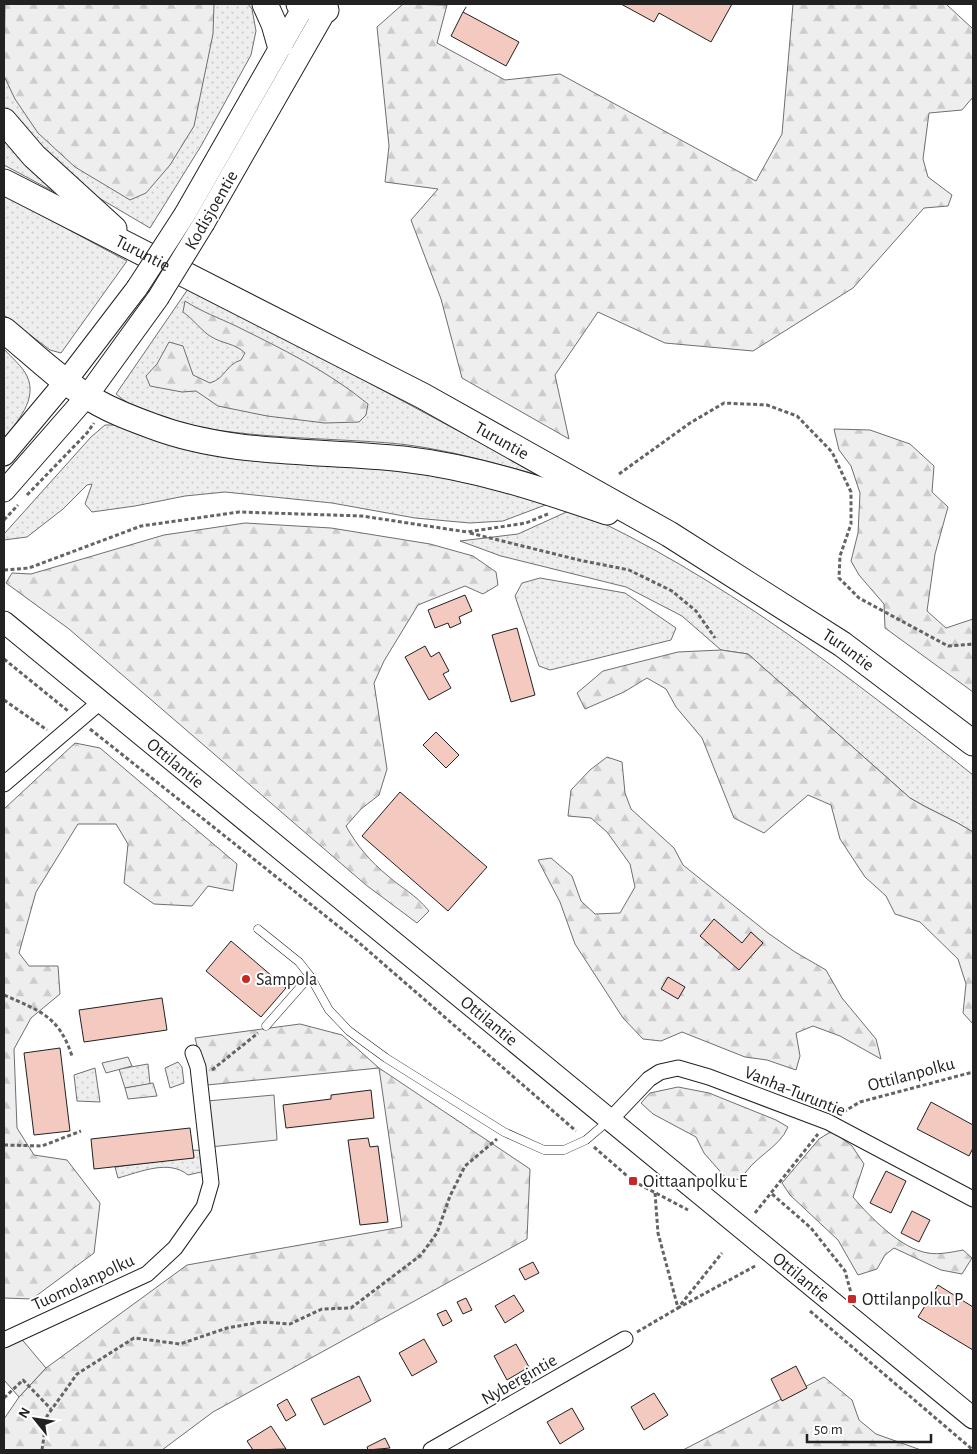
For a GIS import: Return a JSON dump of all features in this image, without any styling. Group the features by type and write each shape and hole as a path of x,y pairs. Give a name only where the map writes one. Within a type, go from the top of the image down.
{"highway":[{"path":"265,4 274,24 280,45"},
{"path":"4,121 34,156 136,249"},
{"name":"Turuntie","path":"4,182 423,396 669,534 842,644 973,743"},
{"path":"4,330 66,381 96,401 151,426 198,440 285,451 402,459 467,468 537,488 669,534"}],"main road":[{"name":"Kodisjoentie","path":"4,455 66,381 137,288 185,214 280,45 311,5"},
{"name":"Kodisjoentie","path":"4,491 96,401 204,223 311,5"},
{"name":"Ottilantie","path":"4,622 973,1418"}],"street":[{"path":"4,784 100,702"},
{"name":"Tuomolanpolku","path":"4,1340 147,1274 175,1248 204,1207 211,1183 200,1082 193,1052"},
{"name":"Vanha-Turuntie","path":"610,1120 649,1079 660,1072 678,1068 709,1077 828,1122 973,1199"},
{"name":"Nybergintie","path":"431,1450 625,1339"}],"lane":[{"path":"258,929 299,962 310,976 329,1010 349,1031 386,1058 504,1132 544,1150 564,1150 586,1140 610,1120"},
{"path":"266,1026 310,976"}],"path":[{"path":"4,520 87,433 96,401"},
{"path":"619,474 690,423 724,403 767,405 797,416 832,452 851,492 851,524 840,556 839,578 859,598 948,646 973,644"},
{"path":"4,570 30,568 141,526 238,512 362,516 467,532 579,560 629,570 672,591 696,611 715,638"},
{"path":"467,532 526,523 552,512"},
{"path":"4,659 350,935 633,1181 693,1212"},
{"path":"4,700 58,737"},
{"path":"4,996 47,1015 66,1038 72,1056"},
{"path":"200,1082 266,1026"},
{"name":"Ottilanpolku","path":"755,1213 828,1122 860,1102 973,1072"},
{"path":"4,1145 42,1146 81,1132"},
{"path":"42,1450 47,1416 77,1374 134,1338 180,1344 227,1328 261,1322 290,1324 322,1309 351,1308 421,1255 437,1233 450,1196 465,1166 504,1132"},
{"path":"656,1193 658,1233 678,1308"},
{"path":"772,1194 811,1228 845,1271 852,1299 854,1321"},
{"path":"678,1308 722,1254"},
{"path":"750,1259 764,1271"},
{"path":"625,1339 757,1265"},
{"path":"809,1310 973,1450"},
{"path":"4,1398 23,1380 51,1408"}],"green space":[{"path":"4,4 248,4 252,9 256,31 251,55 201,146 150,228 99,198 67,176 13,125 4,109"},
{"path":"5,4 214,4 213,34 194,126 170,165 146,193 130,200 75,167 38,133 15,99 4,76"},
{"path":"403,4 447,5 437,43 505,80 560,74 756,181 782,134 793,4 946,4 973,29 973,97 962,110 929,113 923,159 928,177 952,195 948,206 924,208 853,288 753,351 665,343 598,312 555,375 569,439 462,378 441,299 411,220 438,189 385,182 389,146 377,27"},
{"path":"4,134 62,196 4,165"},
{"path":"4,195 127,261 61,353 50,350 4,315"},
{"path":"188,289 295,343 542,476 475,458 408,445 297,438 213,429 175,422 142,410 116,394"},
{"path":"185,301 270,343 337,381 368,404 366,415 359,422 325,423 267,416 218,406 196,391 182,392 150,386 146,376 157,364 169,342 183,346 193,375 210,383 241,360 245,353 237,347 215,339 204,331 183,312"},
{"path":"4,349 25,372 30,385 30,393 24,410 4,439"},
{"path":"105,425 123,425 448,473 548,504 503,521 470,523 415,518 332,503 225,492 185,496 92,512 85,504 92,484 87,485 63,509 27,537 4,540 4,534 91,437"},
{"path":"834,429 870,430 910,444 934,466 932,492 948,507 935,554 927,611 946,628 973,619 973,692 885,628 884,604 859,575 851,561 858,533 860,493 851,466 839,450"},
{"path":"573,509 627,535 679,564 781,629 879,701 973,775 973,832 910,798 748,654 721,650 682,616 626,587 501,556 460,541 518,534"},
{"path":"245,523 331,528 430,544 473,556 496,572 498,585 483,594 465,586 418,605 384,661 374,683 387,769 379,795 361,809 346,826 359,847 370,859 419,900 429,911 417,923 366,885 69,629 6,583 12,573 31,574 164,535"},
{"path":"540,578 625,593 676,628 671,640 550,670 539,666 515,596 522,583"},
{"path":"721,650 748,654 910,798 973,832 973,1024 963,1013 966,984 958,959 920,922 895,914 886,896 865,877 840,839 831,805 808,795 764,833 734,818 702,738 676,707 666,689 647,678 624,692 585,709 577,693 603,671 678,652"},
{"path":"75,743 100,748 237,864 233,891 208,886 192,906 154,904 124,883 128,844 116,824 78,824 36,892 19,953 29,966 58,966 60,994 31,1018 14,1049 17,1128 34,1155 67,1160 100,1203 94,1253 32,1299 4,1298 4,809"},
{"path":"607,757 622,762 625,793 631,809 674,848 683,865 768,933 826,970 842,998 876,1039 881,1059 840,1036 813,1026 796,1033 800,1056 796,1070 767,1060 745,1057 682,1032 661,1041 643,1039 623,1018 575,944 560,902 538,860 551,858 572,876 581,901 595,914 620,913 635,887 630,864 607,832 591,818 568,816 571,790 590,770"},
{"path":"300,1024 342,1035 379,1068 207,1085 195,1038"},
{"path":"178,1062 182,1067 184,1083 170,1088 165,1068"},
{"path":"148,1064 150,1084 125,1088 119,1069"},
{"path":"95,1068 100,1102 77,1101 74,1075"},
{"path":"379,1068 530,1169 527,1239 213,1412 162,1450 4,1450 4,1419 19,1397 46,1368 187,1265 402,1227"},
{"path":"153,1083 157,1096 128,1099 125,1088"},
{"path":"678,1087 709,1093 776,1120 788,1127 784,1135 752,1165 741,1180 725,1177 704,1153 696,1137 653,1114 641,1103 650,1093"},
{"path":"832,1131 852,1146 864,1164 853,1197 860,1205 897,1239 918,1250 937,1254 963,1250 972,1258 962,1274 941,1270 894,1248 885,1255 877,1269 858,1275 838,1240 790,1195 782,1183 819,1139"},
{"path":"193,1150 209,1151 210,1170 188,1175 180,1170 163,1167 118,1178 115,1167 194,1157"},
{"path":"824,1377 852,1400 859,1420 876,1434 921,1450 683,1450"}],"shaded area":[{"path":"128,1057 132,1066 106,1073 102,1063"},
{"path":"274,1095 277,1140 210,1147 207,1101"},
{"path":"19,1336 46,1368 19,1397 4,1380 4,1343"}],"building":[{"path":"621,4 732,4 711,42 659,13 654,22"},
{"path":"463,12 519,42 506,66 451,36"},
{"path":"465,595 472,611 459,617 461,623 450,628 448,623 435,628 428,610"},
{"path":"517,628 535,695 511,702 492,635"},
{"path":"425,646 431,657 439,652 449,671 443,674 451,688 429,700 405,657"},
{"path":"436,732 459,755 446,768 423,745"},
{"path":"400,792 487,867 448,911 362,836"},
{"path":"714,919 742,943 751,932 763,943 739,970 700,936"},
{"name":"Sampola","path":"231,941 286,988 261,1017 206,971"},
{"path":"668,977 685,987 678,999 661,989"},
{"path":"162,998 167,1030 84,1042 79,1010"},
{"path":"60,1048 70,1131 34,1135 24,1053"},
{"path":"371,1090 374,1118 286,1128 283,1105 331,1099 331,1095"},
{"path":"931,1102 973,1125 973,1148 969,1156 917,1129"},
{"path":"190,1128 194,1158 94,1169 91,1139"},
{"path":"368,1138 370,1147 378,1146 388,1222 360,1225 348,1140"},
{"path":"886,1171 906,1181 891,1213 870,1203"},
{"path":"912,1211 930,1220 919,1242 901,1233"},
{"path":"533,1262 539,1273 525,1280 519,1269"},
{"path":"938,1285 973,1307 973,1350 918,1317"},
{"path":"514,1295 524,1311 505,1323 495,1306"},
{"path":"466,1298 472,1310 463,1314 457,1302"},
{"path":"446,1310 452,1321 443,1326 437,1314"},
{"path":"424,1339 437,1362 412,1376 399,1353"},
{"path":"516,1344 529,1367 507,1380 494,1356"},
{"path":"796,1366 807,1388 782,1401 771,1379"},
{"path":"359,1376 371,1401 324,1425 311,1399"},
{"path":"654,1393 668,1415 644,1430 631,1407"},
{"path":"287,1399 296,1415 286,1421 277,1405"},
{"path":"572,1408 584,1429 560,1444 547,1422"},
{"path":"271,1426 286,1449 253,1450 247,1441"},
{"path":"385,1438 390,1448 368,1450 367,1447"}],"fence":[{"path":"463,12 468,4"}],"place":[{"name":"Sampola","path":"246,979"},
{"name":"Oittaanpolku E","path":"633,1181"},
{"name":"Ottilanpolku P","path":"852,1299"}]}
